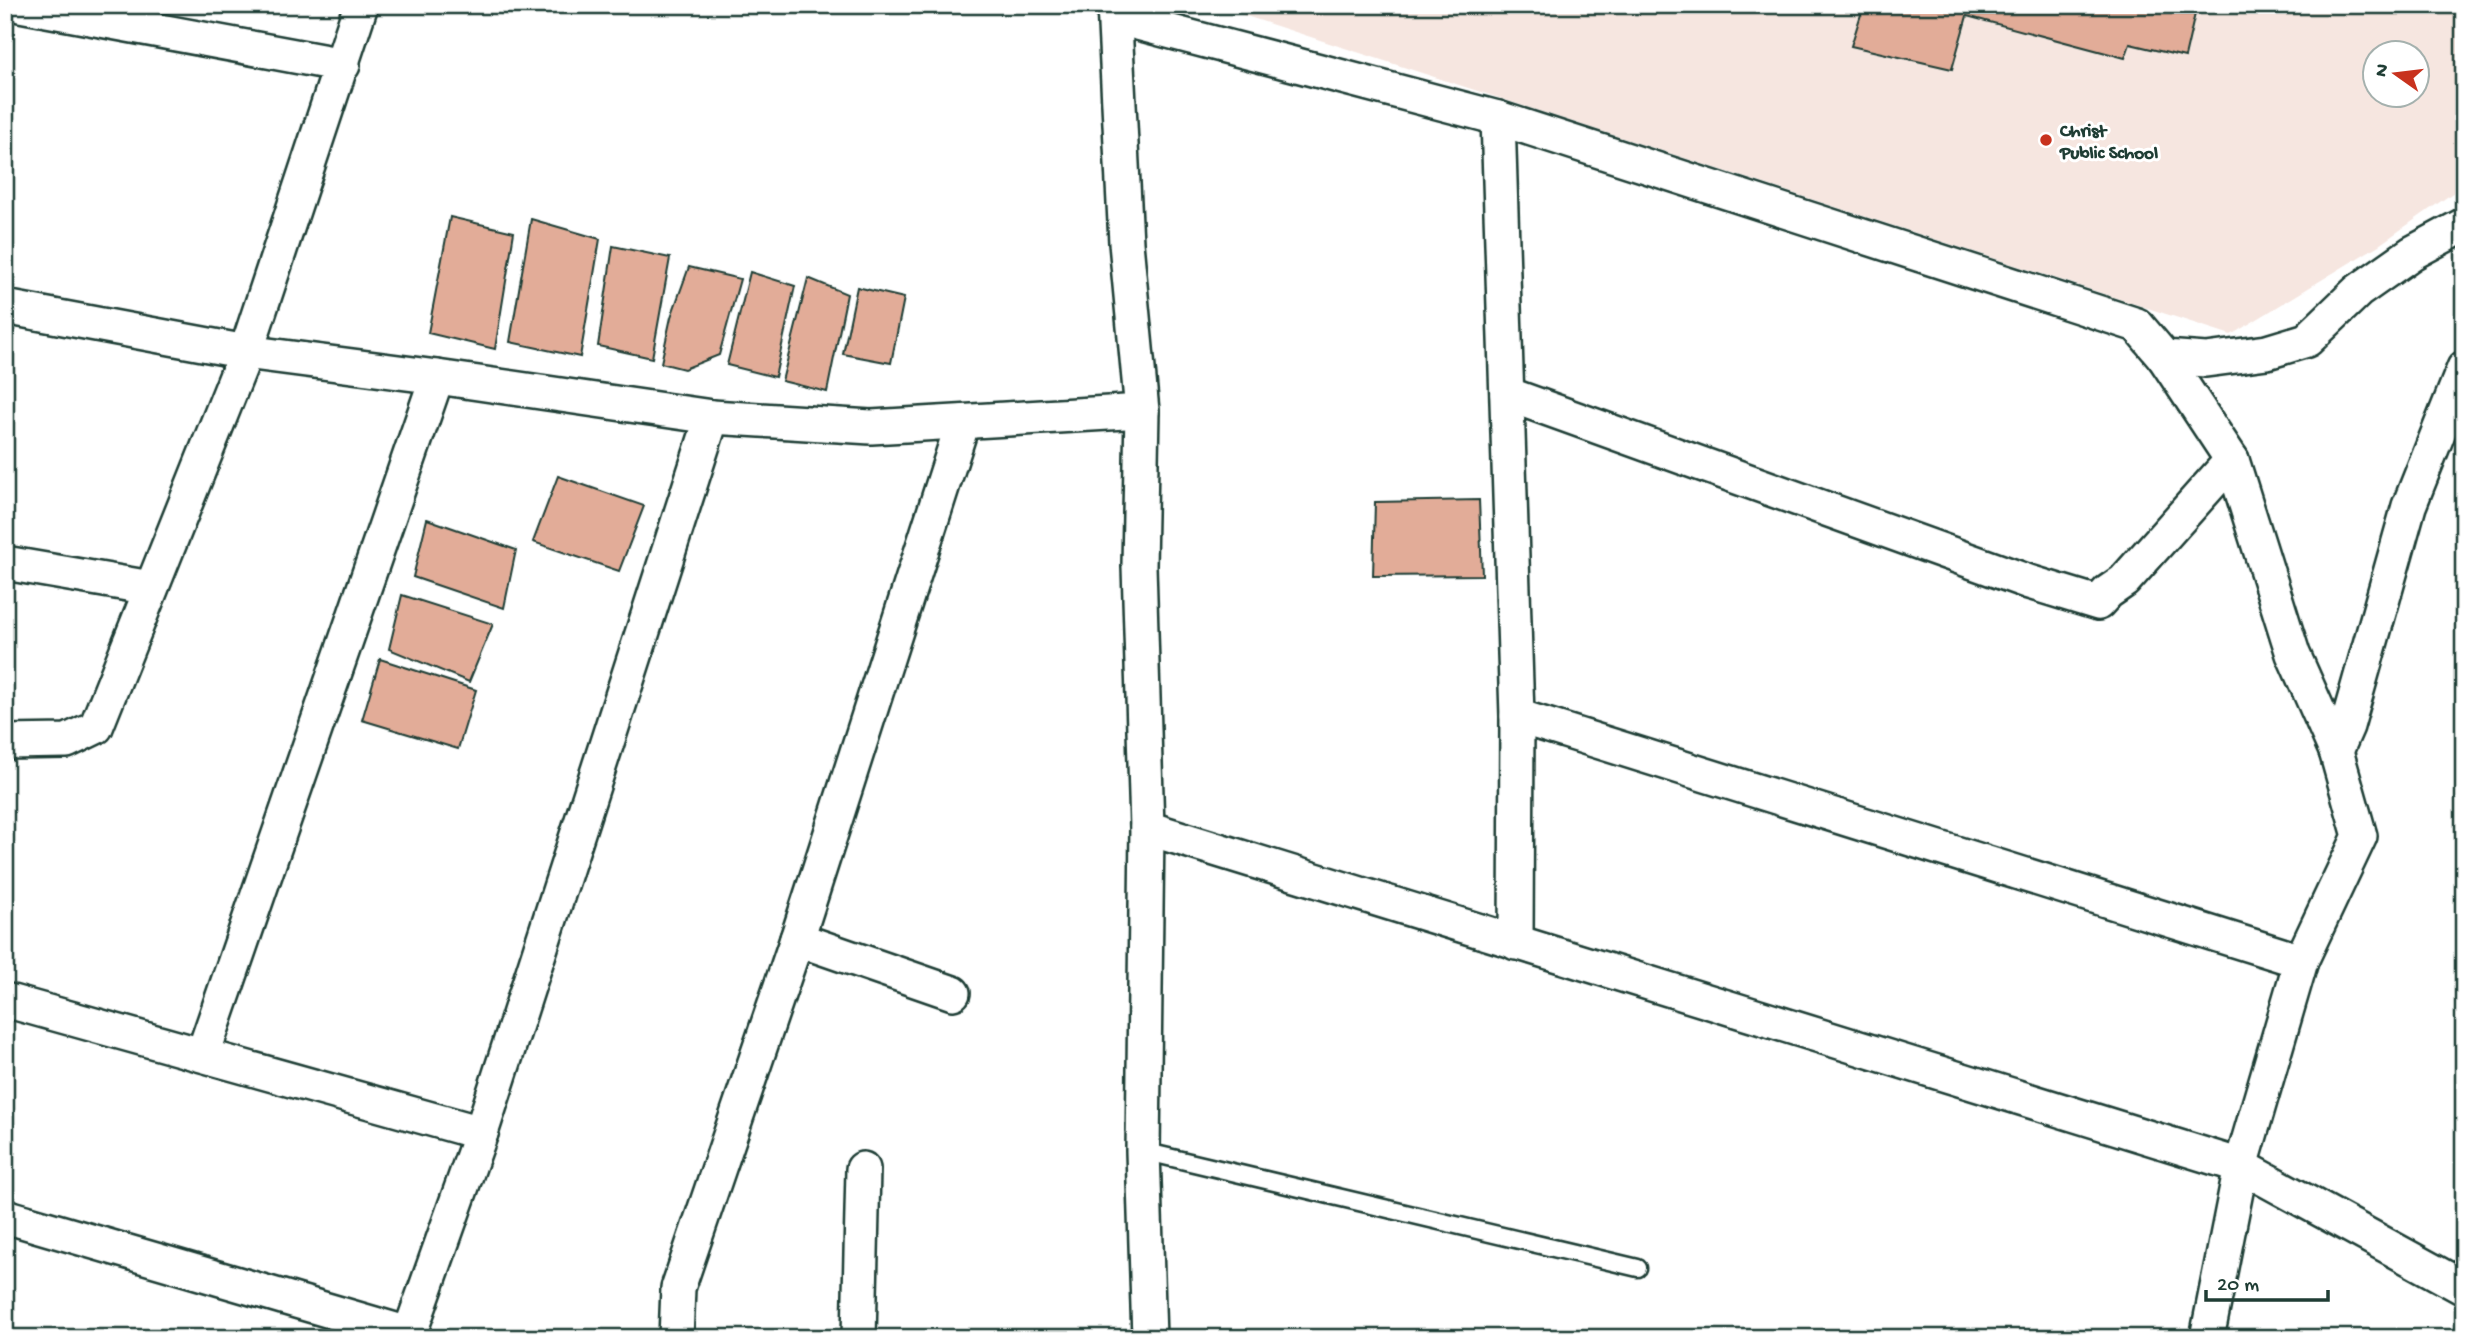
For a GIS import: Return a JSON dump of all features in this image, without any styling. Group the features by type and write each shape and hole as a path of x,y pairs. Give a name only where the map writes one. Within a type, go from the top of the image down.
{"street":[{"path":"20,5 343,65"},
{"path":"5,742 67,741 96,727 246,352 361,5"},
{"path":"1149,1338 1143,1150 1146,828 1139,566 1142,411 1126,243 1114,11 1498,118 2137,325 2164,357 2232,460 2293,654 2336,751 2360,836 2301,961 2241,1166 2207,1338"},
{"path":"1498,118 1517,716 1516,943"},
{"path":"2164,357 2206,360 2267,352 2306,340 2358,291 2412,253 2464,225"},
{"path":"5,307 246,352 712,417 871,427 1142,411"},
{"path":"2336,751 2347,726 2409,506 2464,368"},
{"path":"203,1054 437,377"},
{"path":"1507,394 2029,582 2098,603 2124,581 2232,460"},
{"path":"5,1216 408,1336 481,1133 712,417"},
{"path":"676,1338 678,1288 797,939 963,422"},
{"path":"5,564 151,588"},
{"path":"1517,716 2301,961"},
{"path":"1146,828 2241,1166 2464,1289"},
{"path":"797,939 953,993"},
{"path":"5,1000 481,1133"},
{"path":"859,1338 863,1169"}],"lane":[{"path":"1143,1150 1638,1268"}],"shaded area":[{"name":"Christ Public School","path":"1212,5 2464,5 2464,185 2379,245 2231,335"}],"building":[{"path":"1864,5 2197,5 2185,57 2130,44 2125,58 1967,16 1952,69 1851,46"},
{"path":"450,217 514,232 495,349 428,333"},
{"path":"531,219 600,239 580,357 510,342"},
{"path":"613,246 670,258 652,358 598,346"},
{"path":"689,267 740,279 719,355 684,369 661,363 671,317"},
{"path":"750,272 795,286 775,377 727,365"},
{"path":"808,278 847,294 827,392 782,381"},
{"path":"857,287 904,298 891,363 843,354"},
{"path":"558,476 644,506 619,571 533,542"},
{"path":"1479,500 1482,575 1373,576 1375,502"},
{"path":"427,519 516,550 504,608 413,577"},
{"path":"402,595 493,624 469,682 389,649"},
{"path":"380,659 476,690 458,749 362,720"}],"place":[{"name":"Christ Public School","path":"2046,140"}]}
